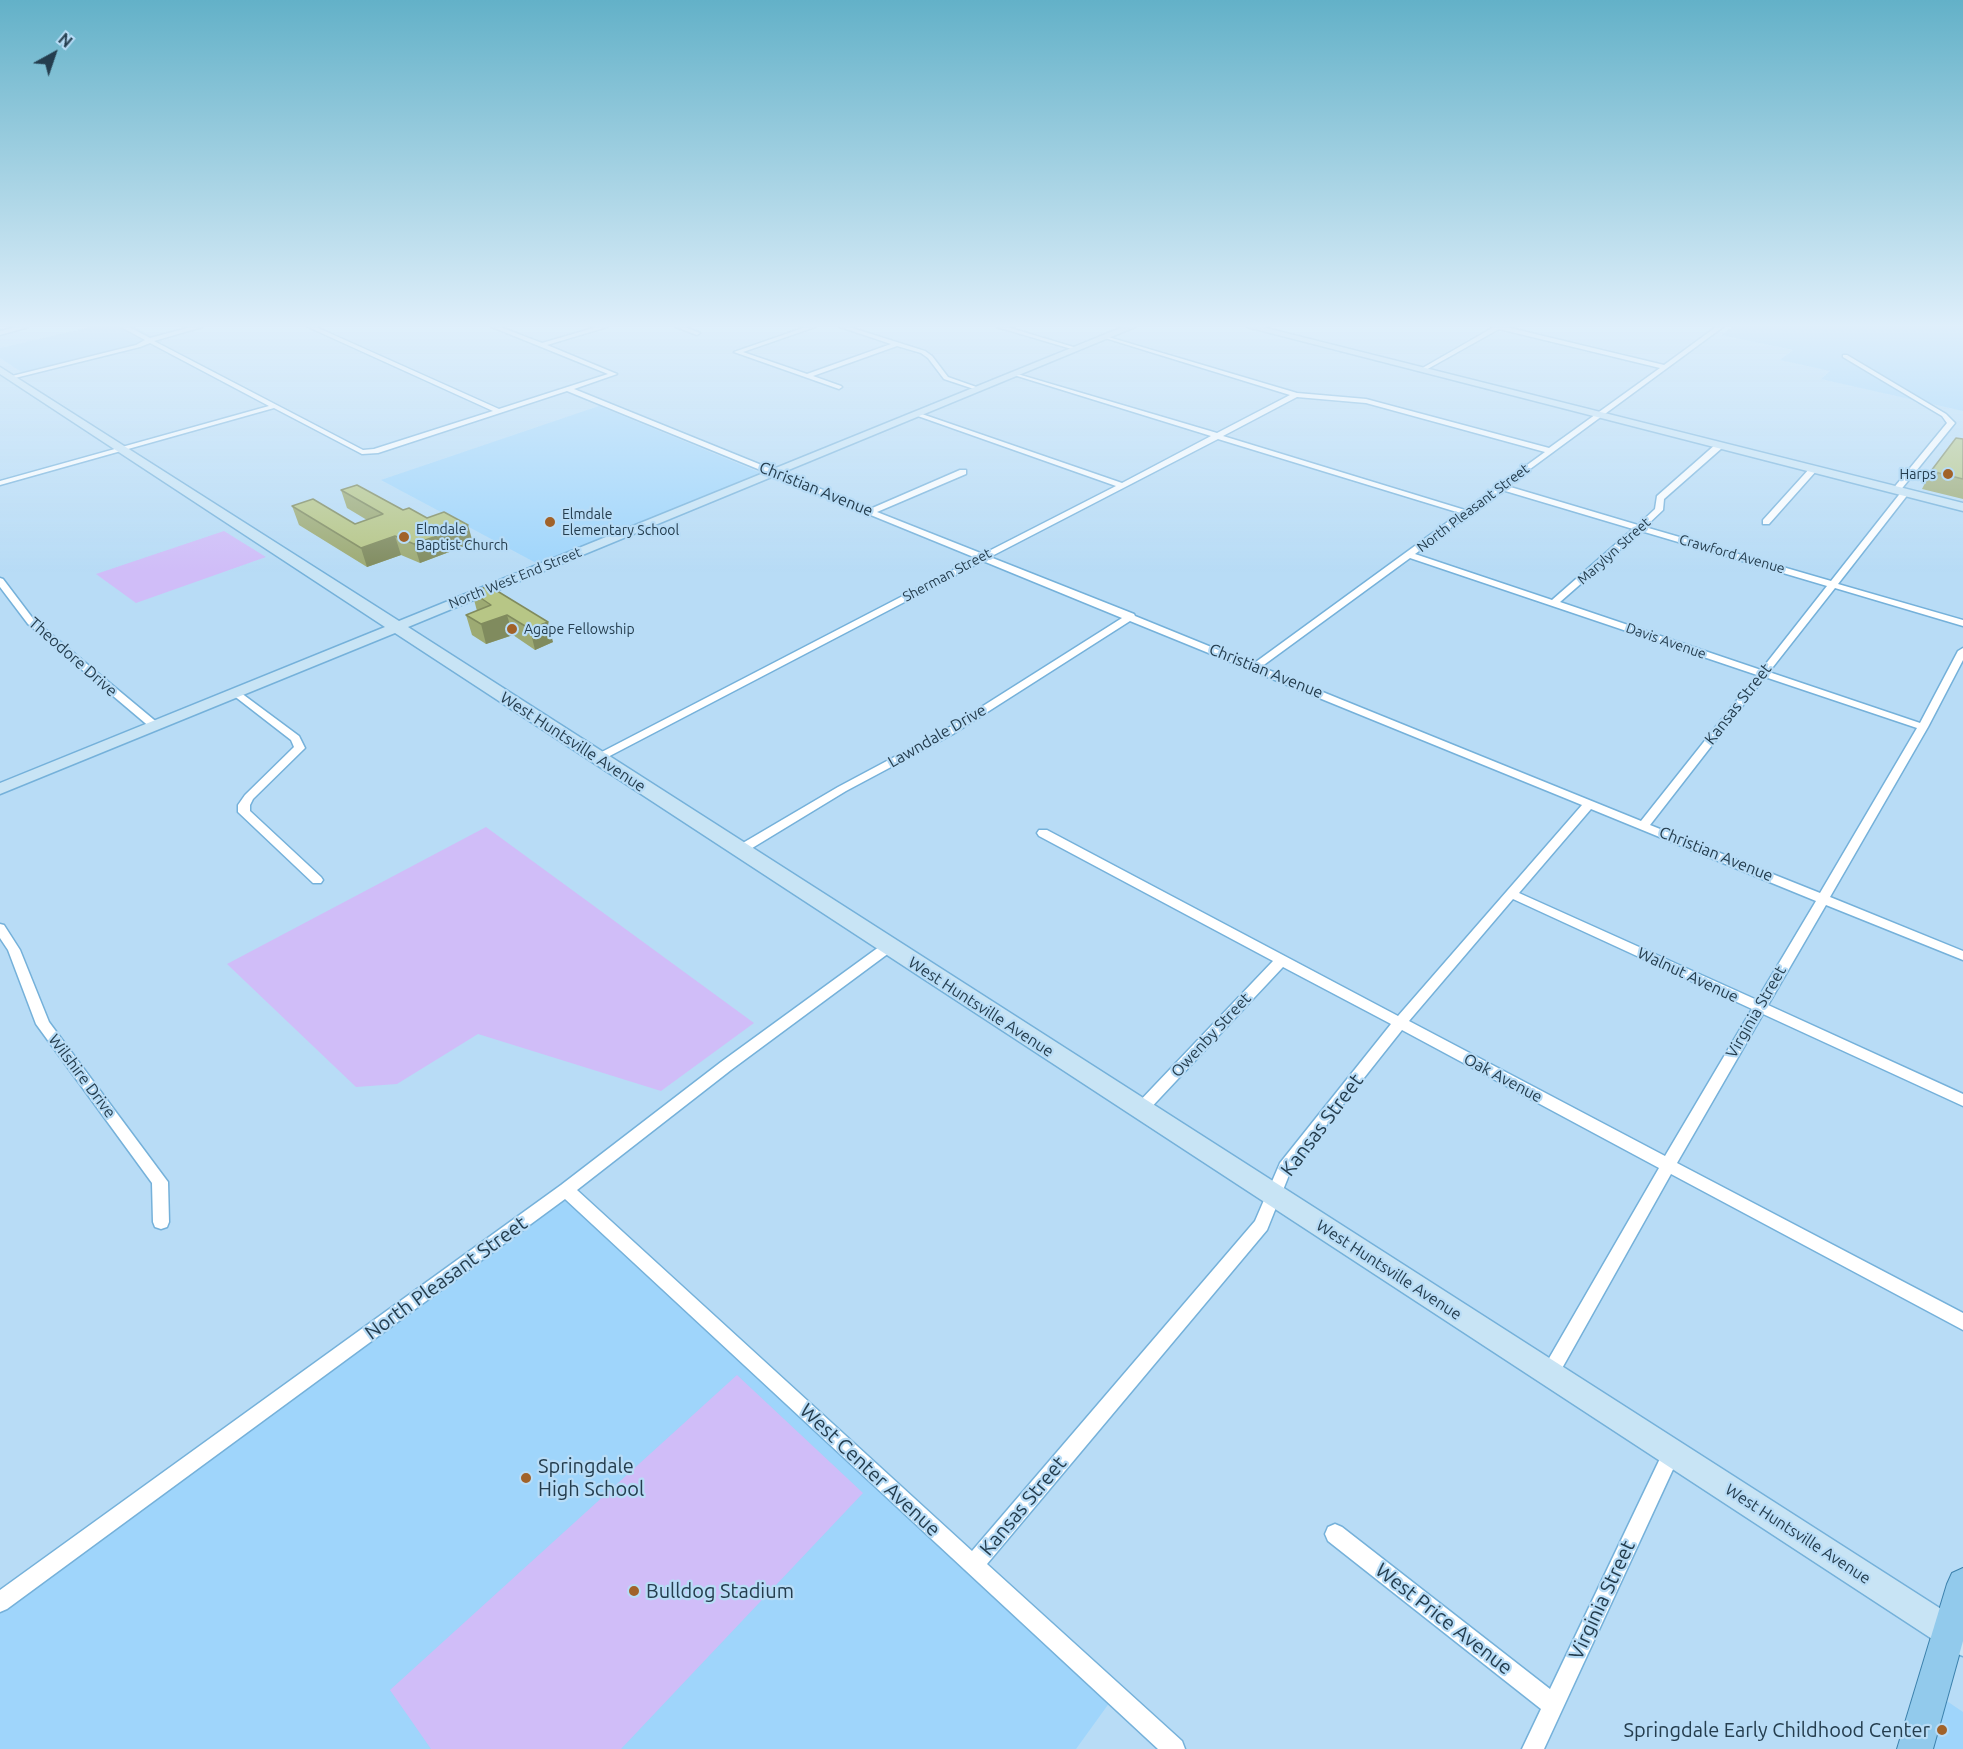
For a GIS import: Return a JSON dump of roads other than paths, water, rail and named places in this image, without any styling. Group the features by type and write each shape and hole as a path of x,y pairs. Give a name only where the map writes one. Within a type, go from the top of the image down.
{"main road":[{"path":"1915,1749 1956,1637 1963,1584"}],"street":[{"name":"West Huntsville Avenue","path":"59,409 1956,1637"},
{"path":"0,483 266,409"},
{"path":"280,409 358,451 366,452 506,409"},
{"path":"494,409 499,411"},
{"name":"Christian Avenue","path":"619,409 1963,956"},
{"name":"North West End Street","path":"0,789 930,409"},
{"path":"1127,409 1467,513"},
{"name":"Sherman Street","path":"598,758 1269,409"},
{"path":"1394,409 1550,451"},
{"path":"1575,409 1963,507"},
{"name":"North Pleasant Street","path":"1255,667 1609,409"},
{"path":"1900,492 1951,423 1933,409"},
{"path":"917,414 1121,485"},
{"name":"Marylyn Street","path":"1554,603 1659,510 1660,498 1719,446"},
{"path":"1766,522 1813,470"},
{"path":"872,511 963,472"},
{"name":"Crawford Avenue","path":"1501,487 1963,623"},
{"name":"Kansas Street","path":"1644,825 1833,584 1900,492"},
{"name":"Davis Avenue","path":"1410,555 1923,727"},
{"name":"Theodore Drive","path":"0,581 31,622 154,726"},
{"name":"Lawndale Drive","path":"740,850 842,789 948,732 1131,616"},
{"name":"Virginia Street","path":"1550,1373 1759,1007 1923,727 1963,651"},
{"path":"237,693 295,738 300,748 249,797 244,805 244,812 317,880"},
{"name":"Kansas Street","path":"973,1565 1261,1225 1285,1167 1400,1023 1590,803"},
{"name":"Oak Avenue","path":"1043,833 1963,1322"},
{"name":"Walnut Avenue","path":"1512,894 1963,1100"},
{"name":"Wilshire Drive","path":"0,928 14,950 43,1023 160,1182 161,1222"},
{"name":"North Pleasant Street","path":"0,1602 566,1190 726,1066 888,947"},
{"name":"Owenby Street","path":"1140,1110 1281,961"},
{"name":"West Center Avenue","path":"566,1190 1174,1749"},
{"name":"Virginia Street","path":"1533,1749 1672,1452"},
{"name":"West Price Avenue","path":"1335,1534 1553,1705"}],"place":[{"name":"Harps","path":"1948,474"},
{"name":"Elmdale Elementary School","path":"550,522"},
{"name":"Elmdale Baptist Church","path":"404,537"},
{"name":"Agape Fellowship","path":"512,629"},
{"name":"Springdale High School","path":"526,1478"},
{"name":"Bulldog Stadium","path":"634,1591"},
{"name":"Springdale Early Childhood Center","path":"1942,1730"}]}
